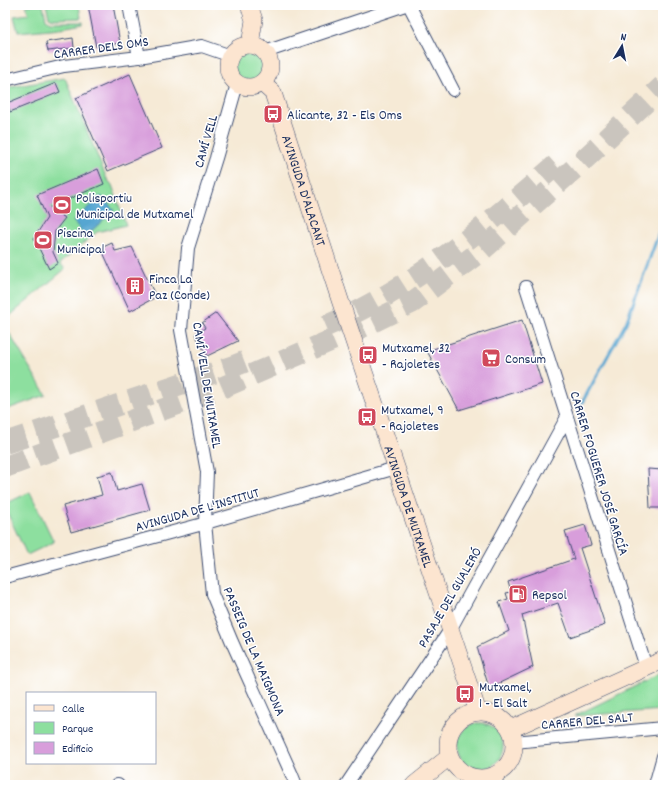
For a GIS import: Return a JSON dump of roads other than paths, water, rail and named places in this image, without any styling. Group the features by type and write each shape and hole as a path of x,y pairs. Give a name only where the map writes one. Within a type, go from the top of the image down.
{"street":[{"path":"129,5 139,57"},
{"path":"249,5 254,20 258,49 269,59 270,66 267,78 262,83 250,88 243,87 232,80 228,68 228,62 231,56 239,48 258,49 405,5"},
{"path":"410,5 453,90"},
{"name":"CARRER DELS OMS","path":"5,80 64,66 139,57 202,46 231,56"},
{"name":"AVINGUDA D'ALACANT","path":"262,83 273,93 340,300"},
{"name":"CAMÍ VELL","path":"201,207 237,84"},
{"name":"CAMÍ VELL DE MUTXAMEL","path":"201,207 188,248 181,330 207,472 205,523"},
{"name":"CARRER FOGUERER JOSÉ GARCÍA","path":"526,287 646,667"},
{"name":"AVINGUDA DE MUTXAMEL","path":"340,300 478,712"},
{"name":"PASAJE DEL GUALERÓ","path":"346,785 450,630 567,417"},
{"name":"AVINGUDA DE L'INSTITUT","path":"5,577 205,523 396,468"},
{"name":"PASSEIG DE LA MAIGMONA","path":"205,523 212,594 296,785"},
{"path":"512,735 646,667 663,660"},
{"path":"478,712 501,718 512,735 513,753 508,764 496,780 478,778 463,773 450,756 448,742 452,729 464,717 478,712"},
{"name":"CARRER DEL SALT","path":"512,735 663,728"},
{"path":"414,785 450,756"},
{"path":"655,785 663,756"}],"water":[{"path":"101,196 114,210 86,236 73,221"}],"waterway":[{"path":"579,408 626,323 663,222"}],"tunnel":[{"path":"5,467 219,389 362,327 413,302 482,250 576,167 663,86"},
{"path":"326,326 389,294 447,255 556,165"},
{"path":"5,443 254,358"}],"place":[{"name":"Alicante, 32 - Els Oms","path":"273,114"},
{"name":"Polisportiu Municipal de Mutxamel","path":"62,205"},
{"name":"Piscina Municipal","path":"43,240"},
{"name":"Finca La Paz (Conde)","path":"135,286"},
{"name":"Mutxamel, 32 - Rajoletes","path":"368,355"},
{"name":"Consum","path":"491,358"},
{"name":"Mutxamel, 9 - Rajoletes","path":"367,417"},
{"name":"Repsol","path":"518,594"},
{"name":"Mutxamel, 1 - El Salt","path":"465,694"}]}
